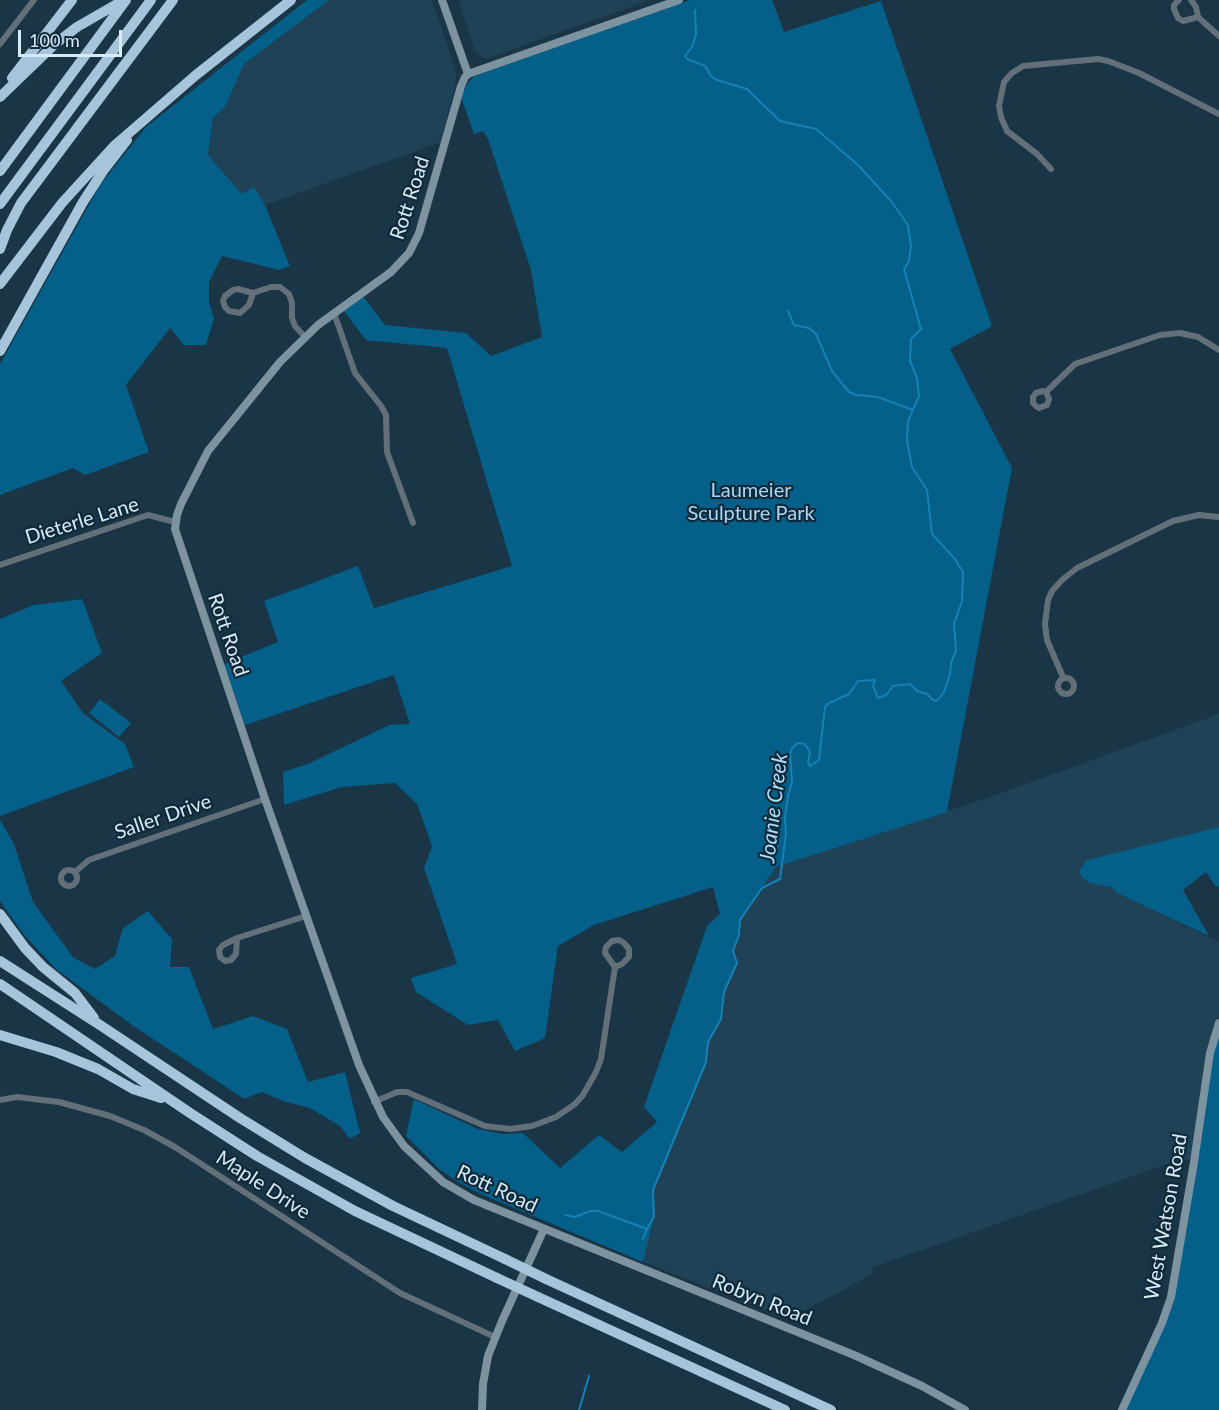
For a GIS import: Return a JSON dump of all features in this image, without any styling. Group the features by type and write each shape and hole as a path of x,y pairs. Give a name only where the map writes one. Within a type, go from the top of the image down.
{"highway":[{"path":"0,97 28,55 72,0"},
{"path":"0,97 55,44 77,27 125,0"},
{"path":"0,171 125,0"},
{"path":"0,204 151,0"},
{"path":"0,249 6,230 21,203 173,0"},
{"path":"0,284 73,190 114,146 188,81 291,0"},
{"path":"0,351 83,202 138,125"},
{"path":"0,914 43,967 75,993 100,1025"},
{"path":"0,961 174,1076 305,1158 393,1206 831,1410"},
{"path":"0,984 173,1102 257,1156 321,1192 389,1228 785,1410"},
{"path":"0,1036 56,1052 98,1070 133,1089 173,1102"}],"street":[{"path":"0,44 34,0"},
{"path":"442,0 468,74 679,0"},
{"path":"1179,0 1174,4 1178,18 1183,21 1198,17"},
{"path":"1191,0 1196,7 1198,17 1219,36"},
{"path":"1051,169 1037,154 1008,132 1001,117 999,106 1004,82 1023,66 1098,59 1108,61 1139,73 1219,114"},
{"name":"Rott Road","path":"468,74 460,86 414,246 391,272 305,337 264,381 208,451 181,504 175,522 177,538 265,799 374,1102 404,1146 443,1182 474,1200 544,1229 495,1337 485,1369 482,1410"},
{"path":"253,293 249,305 240,313 229,311 225,307 223,301 228,292 238,289 253,293 271,287 280,287 289,294 292,303 292,318 295,326 305,337"},
{"path":"334,313 355,373 386,415 387,452 413,523"},
{"path":"1046,392 1075,364 1160,334 1180,333 1198,337 1219,350"},
{"name":"Dieterle Lane","path":"0,565 148,515 175,522"},
{"path":"1063,677 1047,640 1045,624 1048,600 1052,591 1062,580 1077,568 1173,521 1199,515 1219,517"},
{"name":"Saller Drive","path":"75,872 89,860 265,799"},
{"path":"237,938 306,916"},
{"path":"374,1102 398,1092 407,1092 485,1126 510,1129 532,1126 556,1117 579,1099 590,1085 601,1059 615,967 605,953 606,947 612,941 619,940 629,949 629,957 615,967"},
{"name":"West Watson Road","path":"1122,1410 1162,1323 1171,1297 1210,1053 1219,1023"},
{"name":"Maple Drive","path":"0,1100 17,1097 58,1102 110,1116 144,1130 175,1147 400,1293 495,1337"},
{"name":"Robyn Road","path":"544,1229 854,1355 922,1386 965,1410"}],"shaded area":[{"path":"329,0 432,0 456,73 441,142 265,205 254,187 242,195 208,155 213,117 225,107 244,64"},
{"path":"458,0 650,0 486,59 476,53"},
{"path":"1219,714 1219,827 1087,860 1101,885 1111,887 1118,893 1219,942 1219,1015 1206,1052 1191,1159 1173,1162 871,1268 873,1274 788,1319 643,1262 654,1217 653,1190 706,1062 708,1042 721,1019 724,992 737,964 733,951 739,935 740,920 776,867 993,796"}],"green space":[{"path":"307,0 329,0 244,64 225,107 213,118 208,155 242,194 254,187 265,205 290,266 279,270 222,256 209,282 209,302 214,319 206,345 184,345 170,328 126,385 149,452 85,475 73,468 0,495 0,364 100,185 146,127"},
{"name":"Laumeier Sculpture Park","path":"690,0 772,0 784,32 881,1 992,326 950,349 1012,468 947,812 776,867 740,920 739,935 733,951 737,963 724,992 721,1019 708,1042 706,1062 653,1190 654,1217 643,1262 483,1195 458,1182 439,1169 406,1136 414,1099 478,1129 503,1134 523,1133 560,1168 599,1135 622,1152 657,1122 644,1107 707,926 720,914 713,887 594,925 558,946 545,1038 515,1051 498,1020 468,1025 416,992 411,978 457,964 424,868 432,846 417,804 395,783 342,787 284,805 283,772 310,763 389,725 410,724 394,675 245,725 224,664 278,642 264,601 358,566 374,608 512,566 447,348 366,340 343,310 363,296 385,325 466,333 491,356 542,337 531,270 488,139 483,131 474,134 461,97 465,87 473,77"},
{"path":"82,599 102,653 61,681 83,713 125,744 134,767 0,816 0,619 34,605"},
{"path":"100,699 131,723 119,737 89,713"},
{"path":"0,820 14,844 33,902 73,957 95,969 115,956 123,928 148,911 172,939 170,967 189,967 213,1029 253,1016 287,1029 308,1082 345,1072 360,1133 350,1139 340,1126 310,1108 286,1102 262,1092 244,1099 132,1025 56,969 25,936 0,901"},
{"path":"1219,827 1219,886 1216,887 1206,872 1183,890 1209,936 1118,893 1111,887 1090,883 1081,877 1080,869 1087,860"},
{"path":"1219,1023 1219,1410 1123,1410 1171,1297"}],"waterway":[{"name":"Joanie Creek","path":"643,1239 654,1217 653,1190 706,1062 708,1042 721,1019 724,992 737,963 733,951 739,935 740,920 762,888 780,879 786,834 785,817 792,782 790,754 792,748 798,743 805,744 810,752 808,762 810,766 819,760 825,707 849,694 858,681 875,680 873,686 878,698 886,695 893,686 910,684 917,691 937,701 944,692 956,651 954,624 962,601 963,572 955,559 932,534 927,490 912,467 907,441 908,421 919,396 917,378 910,361 911,339 921,329 904,269 909,261 911,246 908,225 891,201 858,165 816,129 780,121 747,89 717,80 711,76 705,66 687,59 685,56 692,47 696,34 695,10"},
{"path":"788,311 794,325 809,328 816,334 832,371 849,392 878,397 913,410"},
{"path":"565,1215 575,1217 590,1211 598,1211 647,1229"},
{"path":"579,1410 589,1376"}]}
